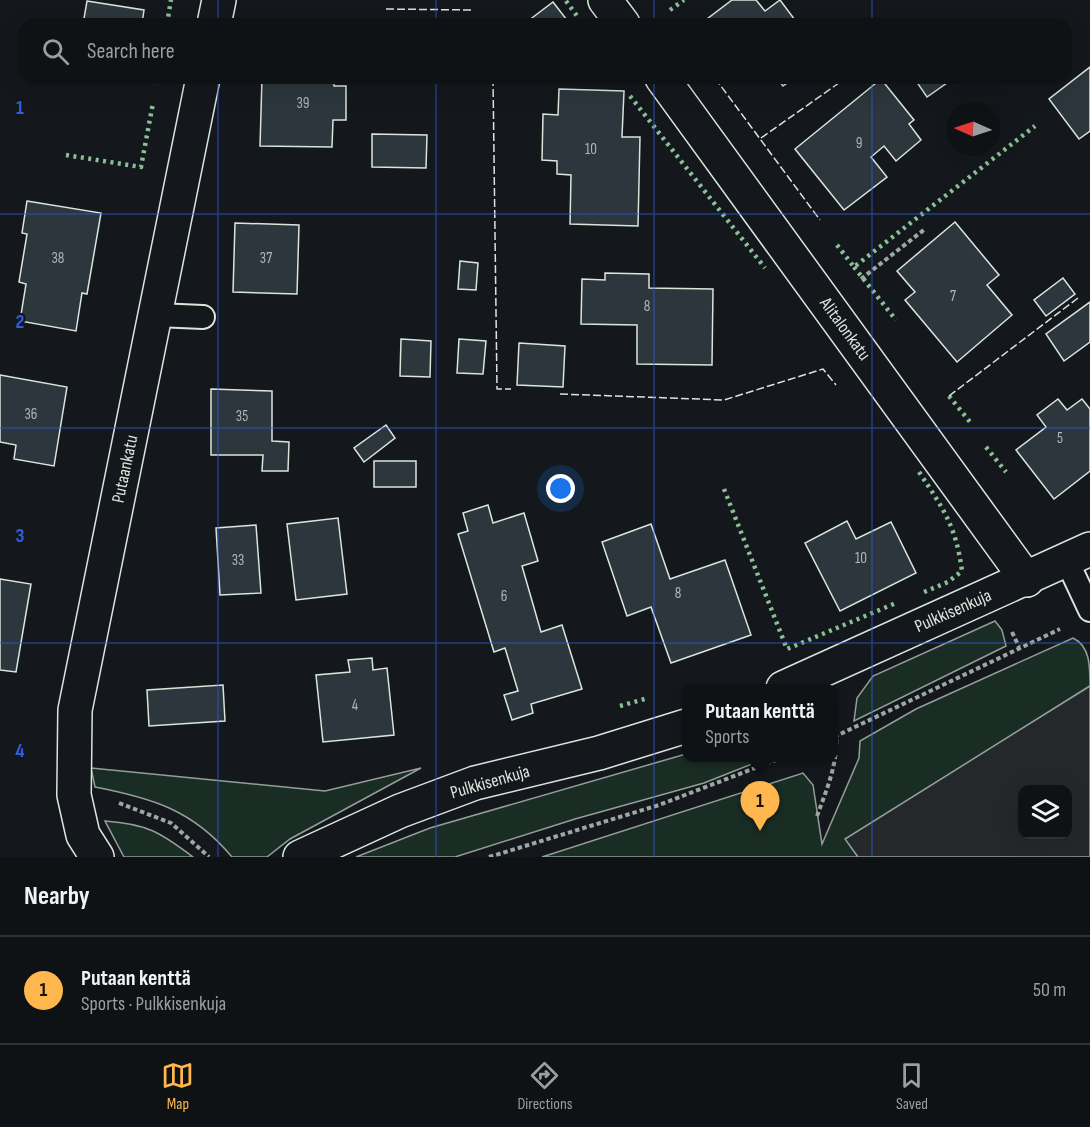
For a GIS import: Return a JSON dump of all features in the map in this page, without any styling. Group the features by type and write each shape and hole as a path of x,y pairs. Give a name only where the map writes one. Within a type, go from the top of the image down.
{"street":[{"path":"215,18 219,0"},
{"path":"605,0 618,18"},
{"name":"Putaankatu","path":"98,857 83,835 74,795 75,710 157,315 202,84"},
{"name":"Alitalonkatu","path":"666,84 1027,580"},
{"name":"Pulkkisenkuja","path":"792,684 994,591 1027,580 1078,555"},
{"name":"Pulkkisenkuja","path":"300,857 400,811 475,783 599,753 682,728"}],"lane":[{"path":"157,315 203,317"},
{"path":"1078,555 1090,610"}],"path":[{"path":"827,305 925,229"},
{"path":"838,735 1070,625"},
{"path":"489,857 659,805 771,762"},
{"path":"817,816 832,777 833,762"},
{"path":"74,795 127,804 171,823 209,857"}],"green space":[{"path":"995,621 1002,630 1006,646 854,721 857,698 873,676"},
{"path":"1073,638 1086,651 1090,686 846,839 858,857 542,857 803,773 813,785 822,844 859,758 860,741 916,709"},
{"path":"682,755 682,762 757,762 704,783 575,819 455,857 356,857 430,828"},
{"path":"91,768 325,791 421,768 290,839 267,857 232,857 202,828 170,808 135,796 95,787"},
{"path":"105,821 143,827 162,835 193,857 124,857"}],"shaded area":[{"path":"1090,686 1090,857 858,857 845,839"}],"building":[{"path":"732,0 756,0 765,11 780,0 794,18 708,18"},
{"path":"87,1 144,10 143,18 84,18"},
{"path":"553,2 565,18 532,18"},
{"path":"1090,67 1090,131 1079,139 1049,99 1068,84 1072,84 1072,81"},
{"path":"262,84 346,86 346,120 333,120 332,147 260,146"},
{"path":"875,84 885,84 914,120 909,124 921,140 896,161 884,146 871,157 887,177 844,210 795,149"},
{"path":"918,84 945,84 927,97"},
{"path":"559,89 624,91 622,137 640,137 638,226 570,224 571,175 557,174 557,161 542,160 543,114 558,115"},
{"path":"372,134 427,135 426,168 372,167"},
{"path":"27,201 101,213 87,294 82,293 76,331 20,321 26,284 19,282 27,234 22,233"},
{"path":"955,222 999,275 987,285 1012,315 957,362 905,300 915,292 897,271"},
{"path":"235,223 299,225 297,294 233,292"},
{"path":"460,261 478,263 476,290 458,289"},
{"path":"605,273 649,274 649,288 713,289 712,365 637,364 637,325 581,324 582,279 605,280"},
{"path":"1063,278 1075,294 1046,316 1034,300"},
{"path":"1090,302 1090,342 1064,361 1046,334"},
{"path":"401,339 431,341 430,377 400,376"},
{"path":"459,339 486,341 483,374 457,373"},
{"path":"519,343 565,346 563,387 517,385"},
{"path":"0,375 67,387 54,466 14,459 16,445 0,442"},
{"path":"211,389 272,391 272,441 289,442 288,471 262,471 263,455 211,455"},
{"path":"1058,399 1067,410 1082,399 1090,409 1090,471 1054,499 1016,450 1046,427 1037,415"},
{"path":"386,425 395,438 364,462 354,448"},
{"path":"374,461 416,461 416,487 374,487"},
{"path":"488,505 493,523 524,513 538,561 522,566 541,632 562,625 582,689 531,704 533,713 512,720 504,695 518,691 505,648 494,652 458,534 468,531 463,513"},
{"path":"338,518 347,594 296,600 287,524"},
{"path":"847,521 856,539 891,522 916,573 840,611 805,543"},
{"path":"651,524 670,579 725,560 751,635 671,663 651,607 627,616 602,542"},
{"path":"256,525 261,593 220,595 216,528"},
{"path":"0,579 31,584 16,672 0,670"},
{"path":"372,658 373,670 387,668 394,735 323,742 316,675 350,672 348,660"},
{"path":"223,685 225,721 149,726 147,690"}],"hedge":[{"path":"168,18 171,0"},
{"path":"670,10 684,0"},
{"path":"566,1 579,18"},
{"path":"630,96 765,268"},
{"path":"66,155 141,167 153,103"},
{"path":"837,245 854,267 1035,126"},
{"path":"854,267 896,320"},
{"path":"949,396 970,422"},
{"path":"986,447 1006,472"},
{"path":"919,472 935,496 952,529 962,571 948,582 924,592"},
{"path":"724,489 787,649 896,603"},
{"path":"620,706 648,698"}],"fence":[{"path":"386,9 471,10"},
{"path":"493,84 497,389 511,389"},
{"path":"719,84 820,220"},
{"path":"761,138 838,84"},
{"path":"949,396 1078,298"},
{"path":"560,394 724,400 823,369 836,385"}],"place":[{"name":"Putaan kenttä","path":"760,831"}]}
